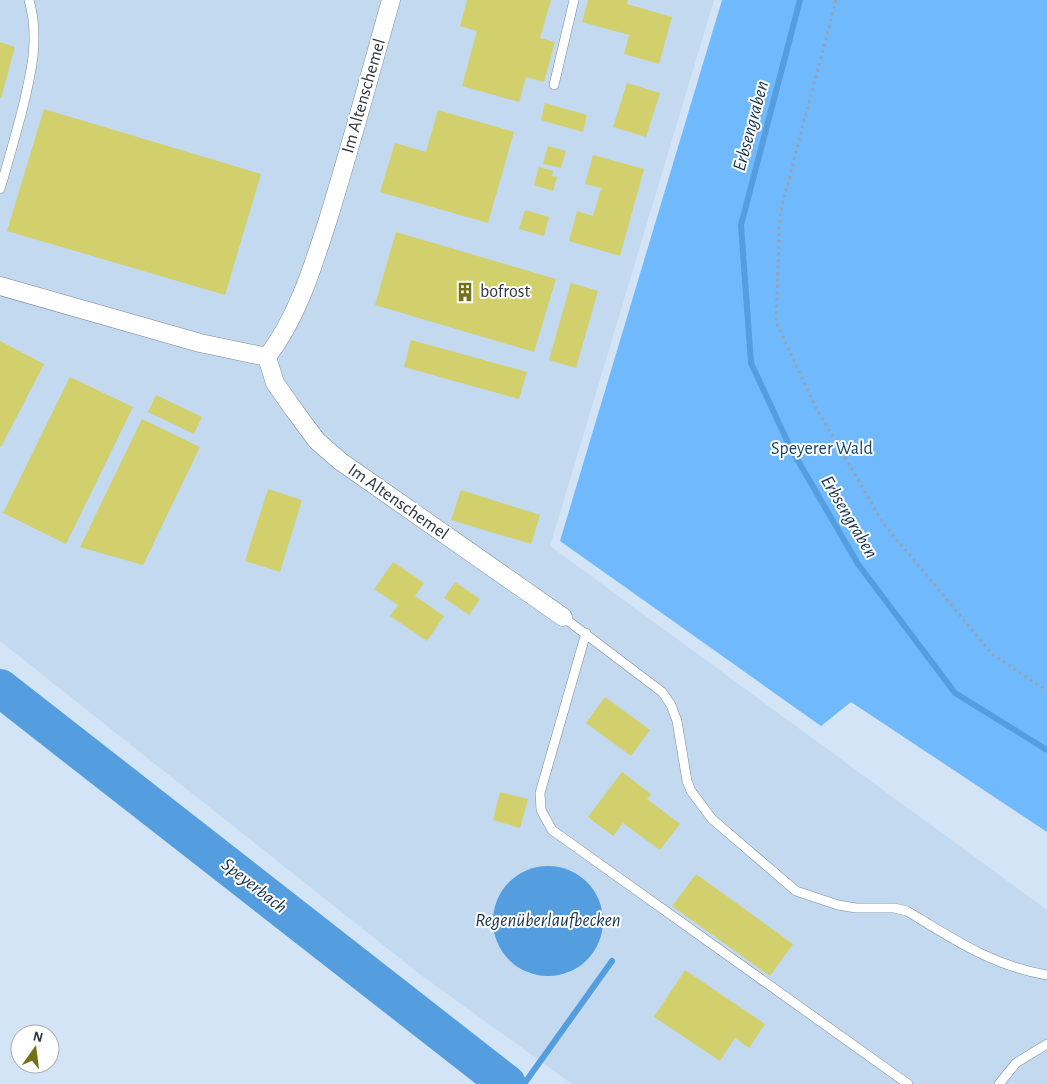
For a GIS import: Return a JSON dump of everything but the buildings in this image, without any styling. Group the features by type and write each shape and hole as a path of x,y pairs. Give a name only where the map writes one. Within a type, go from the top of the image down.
{"street":[{"name":"Im Altenschemel","path":"391,0 321,240 295,310 281,339 267,357 275,383 317,441 340,461 372,484 562,617"},
{"path":"0,286 200,343 267,357"}],"lane":[{"path":"0,189 32,70 35,46 34,24 29,0"},
{"path":"554,85 574,0"},
{"path":"562,617 586,633 662,692 671,705 677,721 681,755 691,791 712,819 796,891 838,905 856,908 894,908 906,911 975,952 1024,970 1047,975"},
{"path":"586,633 540,793 541,810 552,830 908,1084"},
{"path":"999,1084 1016,1063 1047,1044"}],"path":[{"path":"836,0 780,213 776,322 815,406 883,523 992,654 1047,691"}],"shaded area":[{"path":"0,0 714,0 550,546 1047,910 1047,1084 572,1084 421,975 0,641"}],"green space":[{"name":"Speyerer Wald","path":"722,0 1047,0 1047,832 851,702 821,726 560,541"}],"water":[{"name":"Regenüberlaufbecken","path":"548,866 569,870 587,882 599,900 603,921 599,942 587,960 569,972 548,976 527,972 509,960 497,942 493,921 497,900 509,882 527,870"}],"waterway":[{"name":"Erbsengraben","path":"800,0 741,225 751,363 790,447 858,564 955,693 1047,750"},
{"name":"Speyerbach","path":"0,688 507,1084"},
{"path":"524,1084 612,961"}],"place":[{"name":"bofrost","path":"465,292"}]}
